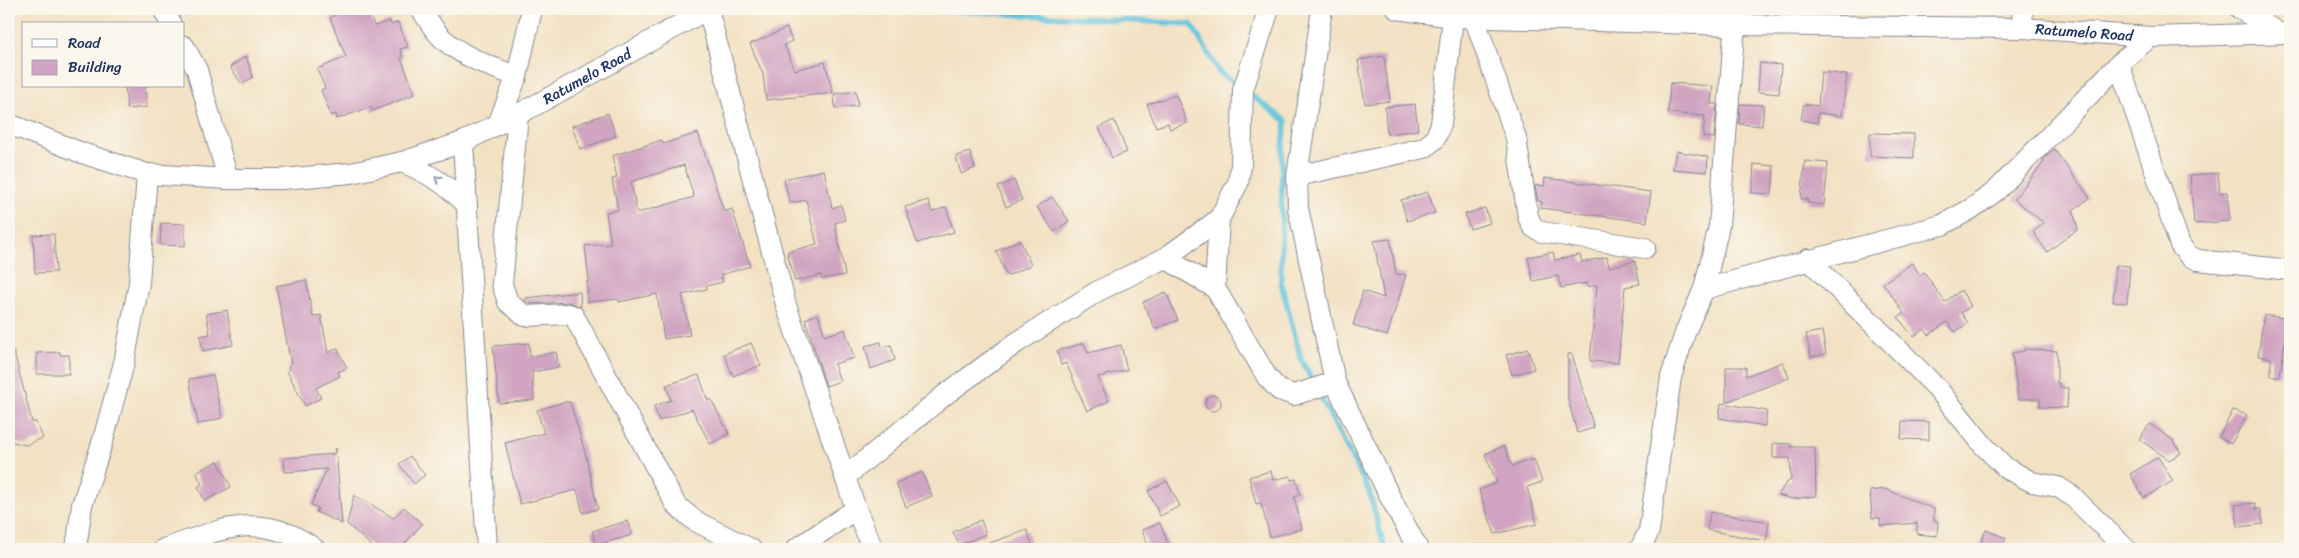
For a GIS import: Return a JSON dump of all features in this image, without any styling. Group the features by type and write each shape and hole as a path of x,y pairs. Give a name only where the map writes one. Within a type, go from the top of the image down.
{"street":[{"path":"163,9 170,22"},
{"path":"421,9 440,37 452,47 488,65 517,76"},
{"path":"498,124 517,76 532,9"},
{"path":"708,9 786,305 856,509 873,549"},
{"name":"Ratumelo Road","path":"9,124 82,153 147,174 228,179 282,179 351,173 402,162 463,142 518,115 708,9"},
{"path":"1215,288 1220,219 1238,183 1241,165 1244,90 1269,9"},
{"path":"1322,9 1297,176 1298,208 1334,382 1389,495 1418,549"},
{"name":"Ratumelo Road","path":"1397,9 1474,17 2022,18 2150,37 2285,33"},
{"path":"2240,9 2285,33"},
{"path":"1297,176 1424,148 1436,139 1442,124 1446,13"},
{"path":"1474,17 1516,138 1528,217 1533,227 1542,232 1645,248"},
{"path":"1640,549 1649,530 1671,377 1686,330 1704,289 1719,226 1735,17"},
{"path":"1704,289 1808,259 1942,225 1971,209 1996,191 2118,64 2150,37"},
{"path":"185,48 197,70 228,179"},
{"path":"2118,64 2180,245 2188,256 2198,260 2290,270"},
{"path":"518,115 502,284 508,302 524,316 569,314 574,316 676,505 695,521 751,549"},
{"path":"463,142 487,549"},
{"path":"402,162 431,174 450,187 467,205"},
{"path":"76,549 82,505 103,440 124,363 139,283 147,174"},
{"path":"845,477 946,394 1016,343 1098,291 1165,258 1220,219"},
{"path":"1165,258 1215,288 1267,377 1279,390 1294,395 1334,382"},
{"path":"1808,259 1937,388 1984,446 2006,468 2032,482 2058,487 2072,496 2126,549"},
{"path":"796,549 856,509"},
{"path":"164,549 217,531 249,525 283,532 314,549"}],"building":[{"path":"345,9 365,9 375,26 390,21 391,25 398,22 408,47 400,49 403,57 401,58 415,94 372,111 371,107 337,119 336,114 331,116 321,90 325,88 317,69 346,57 330,18"},
{"path":"787,28 792,41 784,45 795,70 825,62 833,93 766,100 763,74 750,44"},
{"path":"246,56 253,77 242,84 230,67"},
{"path":"1384,56 1390,101 1365,104 1358,60"},
{"path":"1760,63 1781,65 1779,94 1758,92"},
{"path":"1821,72 1847,75 1842,116 1818,113 1817,123 1801,120 1804,104 1818,106"},
{"path":"1670,83 1713,86 1711,104 1717,104 1714,138 1703,137 1705,116 1668,113"},
{"path":"125,88 145,88 147,107 127,109"},
{"path":"856,91 858,106 835,108 834,94"},
{"path":"1176,95 1187,123 1170,129 1168,123 1156,127 1147,104"},
{"path":"1415,104 1418,130 1387,134 1385,107"},
{"path":"1740,104 1764,105 1762,126 1739,124"},
{"path":"608,113 616,136 580,149 572,126"},
{"path":"1114,120 1127,152 1112,158 1099,127"},
{"path":"698,133 724,212 732,209 750,266 721,275 723,282 706,286 707,289 682,295 690,335 664,339 657,294 619,302 619,299 588,302 587,281 589,281 585,246 611,244 606,212 618,210 612,179 617,178 612,156 662,140 663,144","holes":["684,165 694,197 637,213 631,182"]},
{"path":"1870,133 1914,134 1914,158 1870,156"},
{"path":"2054,149 2090,198 2073,210 2078,229 2047,252 2033,232 2044,223 2014,199 2044,162 2043,160"},
{"path":"1676,151 1708,157 1707,172 1673,169"},
{"path":"970,152 975,168 961,174 956,156"},
{"path":"1805,161 1828,163 1824,205 1807,203 1808,199 1801,199"},
{"path":"1754,164 1774,166 1772,194 1752,193"},
{"path":"824,170 832,208 841,205 845,220 835,223 845,275 822,279 821,275 795,281 787,252 817,244 806,200 790,203 784,179"},
{"path":"2218,173 2220,193 2227,192 2230,221 2194,224 2190,175"},
{"path":"1545,178 1651,192 1647,222 1541,208 1542,202 1538,201 1535,187 1536,185 1544,186"},
{"path":"1014,180 1022,200 1006,207 998,187"},
{"path":"1428,192 1435,213 1407,221 1401,200"},
{"path":"1052,197 1069,221 1054,232 1037,207"},
{"path":"928,200 932,212 946,207 954,232 917,243 905,207"},
{"path":"1485,208 1490,223 1470,229 1465,214"},
{"path":"161,223 185,224 185,246 160,245"},
{"path":"54,234 56,272 35,273 33,235"},
{"path":"1390,239 1396,274 1406,275 1387,336 1353,325 1363,291 1384,298 1374,241"},
{"path":"1020,240 1031,265 1007,276 996,251"},
{"path":"1553,252 1555,260 1580,255 1582,262 1607,257 1609,267 1635,261 1640,284 1625,287 1618,363 1590,361 1597,285 1587,287 1586,283 1561,288 1558,276 1533,281 1528,257"},
{"path":"1912,263 1920,275 1924,272 1945,302 1961,290 1971,306 1961,313 1968,323 1955,332 1947,322 1929,335 1924,329 1913,337 1898,317 1904,313 1883,283"},
{"path":"2116,265 2130,266 2127,303 2113,302"},
{"path":"306,280 313,317 321,315 328,353 337,348 347,368 338,372 340,376 316,388 321,398 305,406 287,371 290,369 288,366 291,364 276,286"},
{"path":"580,292 581,307 569,302 529,304 525,298"},
{"path":"1166,292 1178,320 1155,329 1143,302"},
{"path":"227,310 233,345 203,351 200,336 210,334 206,314"},
{"path":"818,314 825,336 845,329 854,358 834,364 840,381 826,386 805,319"},
{"path":"2264,315 2290,319 2290,335 2286,334 2280,376 2271,376 2271,358 2258,356"},
{"path":"1822,331 1826,354 1811,357 1806,334"},
{"path":"881,342 882,347 891,345 895,360 871,369 865,346"},
{"path":"529,343 530,357 556,352 559,367 532,372 534,400 499,403 493,346"},
{"path":"751,343 761,365 733,376 724,354"},
{"path":"1084,343 1088,353 1121,345 1127,370 1098,377 1109,401 1087,411 1066,363 1061,365 1057,351"},
{"path":"1528,349 1534,369 1512,375 1506,355"},
{"path":"2024,349 2057,351 2057,383 2059,383 2059,387 2068,388 2067,408 2040,407 2040,399 2018,399 2012,353 2025,351"},
{"path":"9,352 14,352 32,422 36,422 43,438 26,445 9,441"},
{"path":"60,352 60,355 69,355 69,374 37,374 37,353"},
{"path":"1568,354 1572,354 1594,428 1577,433 1568,399"},
{"path":"1783,362 1789,378 1726,402 1726,367 1746,367 1746,376"},
{"path":"213,375 222,418 198,424 189,379"},
{"path":"699,375 708,401 711,399 729,434 710,444 692,409 659,421 654,406 671,400 666,385"},
{"path":"1213,395 1221,403 1213,411 1205,403"},
{"path":"570,402 585,452 598,509 583,513 577,490 520,504 505,443 544,433 537,410"},
{"path":"1721,403 1767,411 1765,426 1719,418"},
{"path":"2233,410 2247,415 2231,444 2219,437"},
{"path":"1902,421 1929,422 1929,440 1901,439"},
{"path":"2150,424 2174,441 2181,453 2169,460 2139,439"},
{"path":"1773,443 1791,444 1791,447 1815,447 1816,496 1793,499 1778,495 1786,483 1791,480 1790,458 1773,458"},
{"path":"1504,446 1512,466 1534,459 1542,482 1527,487 1537,524 1495,534 1479,490 1497,483 1485,454"},
{"path":"336,448 342,524 316,512 318,508 311,505 327,469 285,472 284,458 334,454"},
{"path":"410,456 425,475 414,484 399,464"},
{"path":"2158,457 2173,481 2144,498 2130,474"},
{"path":"218,461 231,487 205,501 198,487 202,484 196,472"},
{"path":"1271,471 1273,480 1290,476 1291,480 1296,479 1300,495 1294,497 1302,529 1270,537 1261,503 1256,504 1249,477"},
{"path":"922,472 932,496 906,507 896,483"},
{"path":"1167,481 1180,506 1160,516 1148,491"},
{"path":"1885,489 1934,509 1934,521 1938,521 1937,536 1917,534 1917,523 1880,526 1880,518 1872,518 1870,491"},
{"path":"354,495 394,518 404,507 422,524 400,549 375,549 347,524"},
{"path":"2255,503 2256,509 2261,509 2263,524 2238,527 2235,505"},
{"path":"1710,512 1769,522 1766,541 1707,530"},
{"path":"981,520 986,534 959,545 953,532"},
{"path":"628,521 632,535 596,545 592,531"},
{"path":"1160,523 1170,549 1149,549 1142,530"},
{"path":"1027,530 1032,545 1020,549 978,549 978,547"},
{"path":"1986,530 2006,538 2001,549 1978,549"}],"waterway":[{"path":"920,9 1191,24 1219,72 1241,88"},
{"path":"1248,93 1286,121 1282,156 1281,282 1301,359 1369,491 1385,549"}]}
